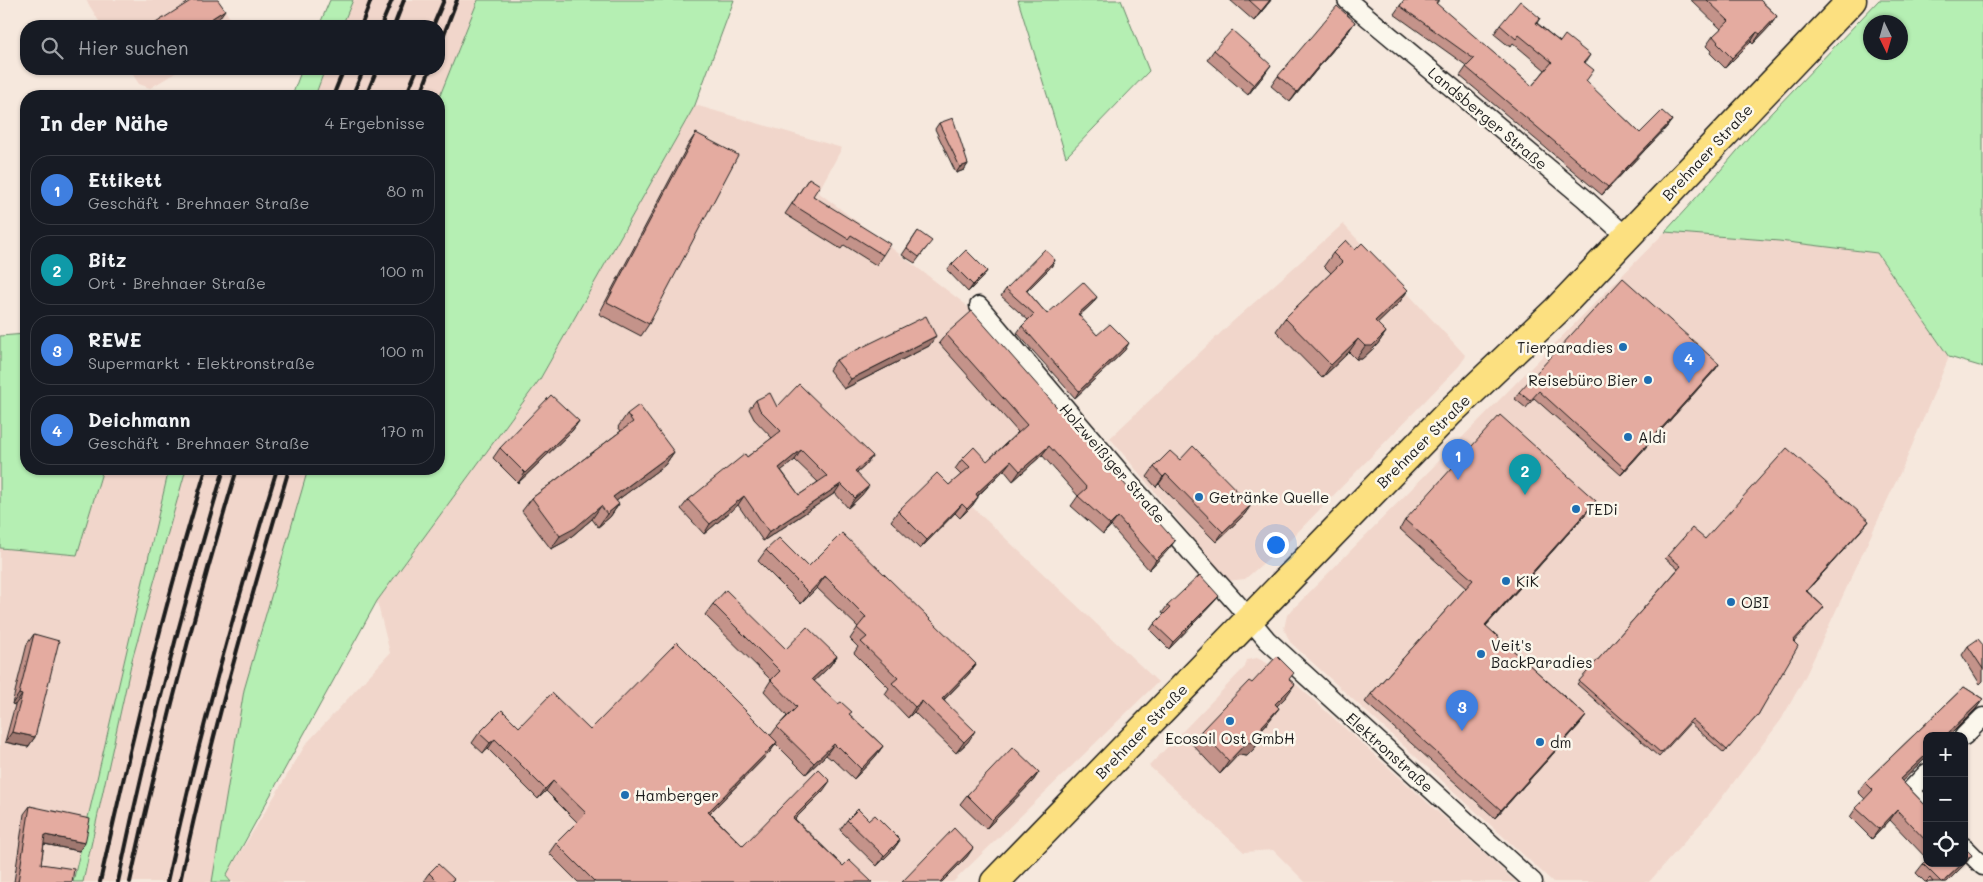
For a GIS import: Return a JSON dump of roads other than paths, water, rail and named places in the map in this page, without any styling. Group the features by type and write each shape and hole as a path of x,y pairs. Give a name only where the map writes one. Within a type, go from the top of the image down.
{"main road":[{"name":"Brehnaer Straße","path":"995,882 1450,412 1556,310 1627,237 1852,0"}],"street":[{"name":"Landsberger Straße","path":"1348,0 1584,198 1627,237"},
{"name":"Holzweißiger Straße","path":"979,306 1129,483 1250,619"},
{"name":"Elektronstraße","path":"1250,619 1276,650 1533,882"},
{"path":"1968,732 1983,717"},
{"path":"1923,778 1910,791 1923,804"},
{"path":"1968,851 1983,866"}],"railway":[{"path":"363,20 371,0"},
{"path":"384,20 392,0"},
{"path":"396,20 404,0"},
{"path":"436,20 444,0"},
{"path":"445,31 457,0"},
{"path":"335,90 342,75"},
{"path":"355,90 361,75"},
{"path":"368,90 375,75"},
{"path":"408,90 415,75"},
{"path":"422,90 428,75"},
{"path":"100,882 149,674 176,571 204,475"},
{"path":"118,882 166,674 222,475"},
{"path":"130,882 179,674 235,475"},
{"path":"167,882 218,674 275,475"},
{"path":"180,882 217,726 287,475"}],"place":[{"name":"Tierparadies","path":"1623,347"},
{"name":"Reisebüro Bier","path":"1648,380"},
{"name":"Deichmann","path":"1689,383"},
{"name":"Aldi","path":"1628,437"},
{"name":"Ettikett","path":"1458,480"},
{"name":"Bitz","path":"1525,495"},
{"name":"Getränke Quelle","path":"1199,497"},
{"name":"TEDi","path":"1576,509"},
{"name":"KiK","path":"1506,581"},
{"name":"OBI","path":"1731,602"},
{"name":"Veit's BackParadies","path":"1481,654"},
{"name":"Ecosoil Ost GmbH","path":"1230,721"},
{"name":"REWE","path":"1462,731"},
{"name":"dm","path":"1540,742"},
{"name":"Hamberger","path":"625,795"}]}
